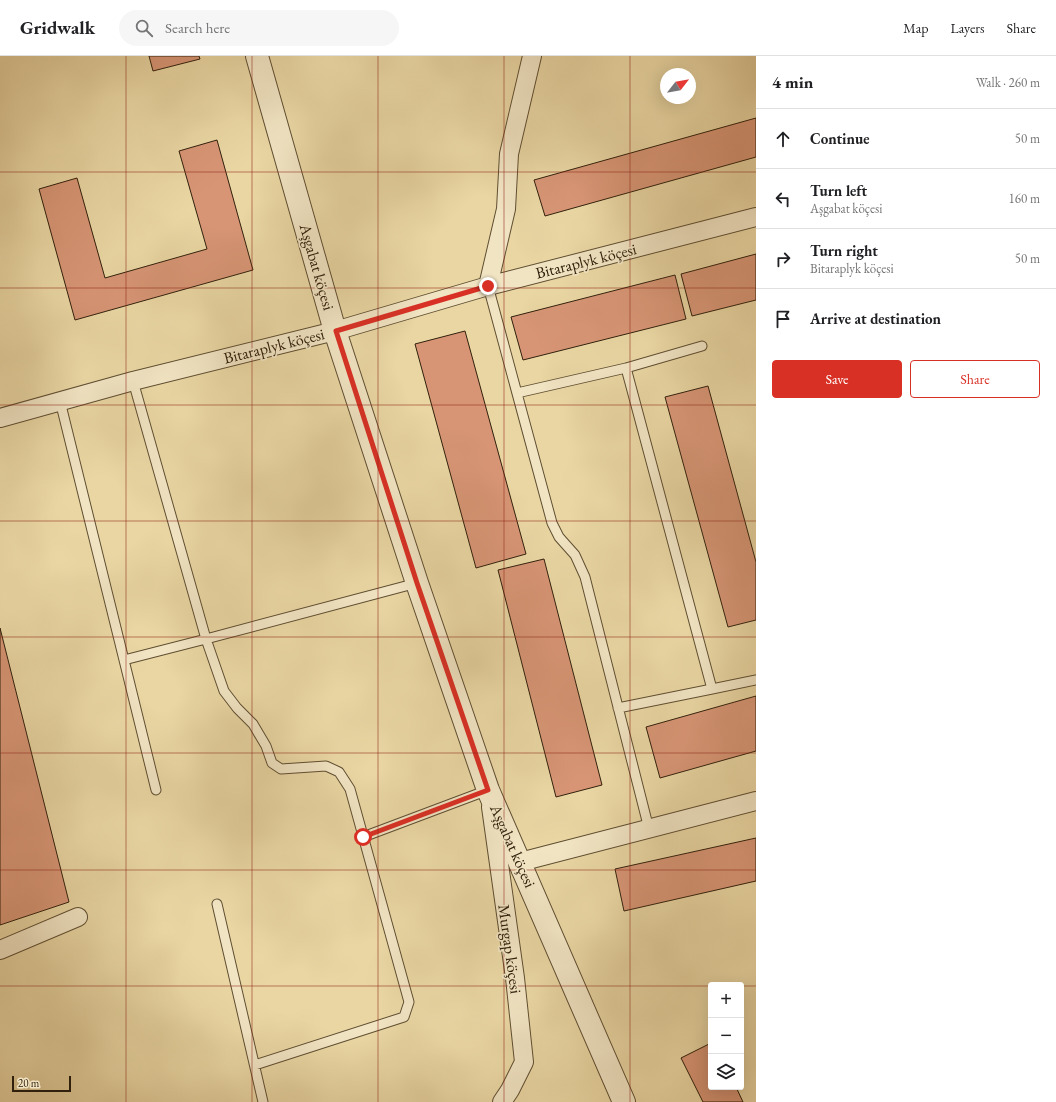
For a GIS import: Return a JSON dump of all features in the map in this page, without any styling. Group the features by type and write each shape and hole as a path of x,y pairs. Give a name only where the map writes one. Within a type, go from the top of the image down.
{"street":[{"name":"Aşgabat köçesi","path":"257,56 336,331 417,583 488,790 624,1102"},
{"path":"488,286 506,209 509,154 532,56"},
{"name":"Bitaraplyk köçesi","path":"0,418 133,381 336,331 488,286 756,218"},
{"name":"Murgap köçesi","path":"488,790 515,978 524,1062 510,1090 502,1102"},
{"path":"520,862 756,800"},
{"path":"0,950 78,917"}],"lane":[{"path":"488,286 552,523 559,537 575,555 585,577 649,829"},
{"path":"517,393 626,368 702,346"},
{"path":"626,368 712,689"},
{"path":"133,381 206,639 224,692 254,724 266,746 272,763 281,769 326,766 339,772 350,790 408,1002 404,1017 255,1065"},
{"path":"60,401 156,790"},
{"path":"124,660 417,583"},
{"path":"618,708 756,680"},
{"path":"363,837 488,790"},
{"path":"217,904 263,1102"}],"building":[{"path":"149,56 199,56 200,59 153,71"},
{"path":"756,118 756,157 545,216 534,180"},
{"path":"217,140 253,270 75,320 39,189 77,178 105,278 207,249 179,151"},
{"path":"756,254 756,300 692,316 681,274"},
{"path":"675,275 686,319 523,360 511,317"},
{"path":"465,331 526,554 476,568 415,344"},
{"path":"708,386 756,562 756,620 728,627 665,397"},
{"path":"544,559 602,785 556,797 498,570"},
{"path":"0,628 69,902 0,925"},
{"path":"756,696 756,751 660,778 646,727"},
{"path":"756,838 756,881 624,911 615,869"},
{"path":"708,1044 708,1090 737,1090 743,1102 703,1102 681,1058"}],"route":[{"path":"363,837 488,790 417,583 336,331 488,286"}]}
